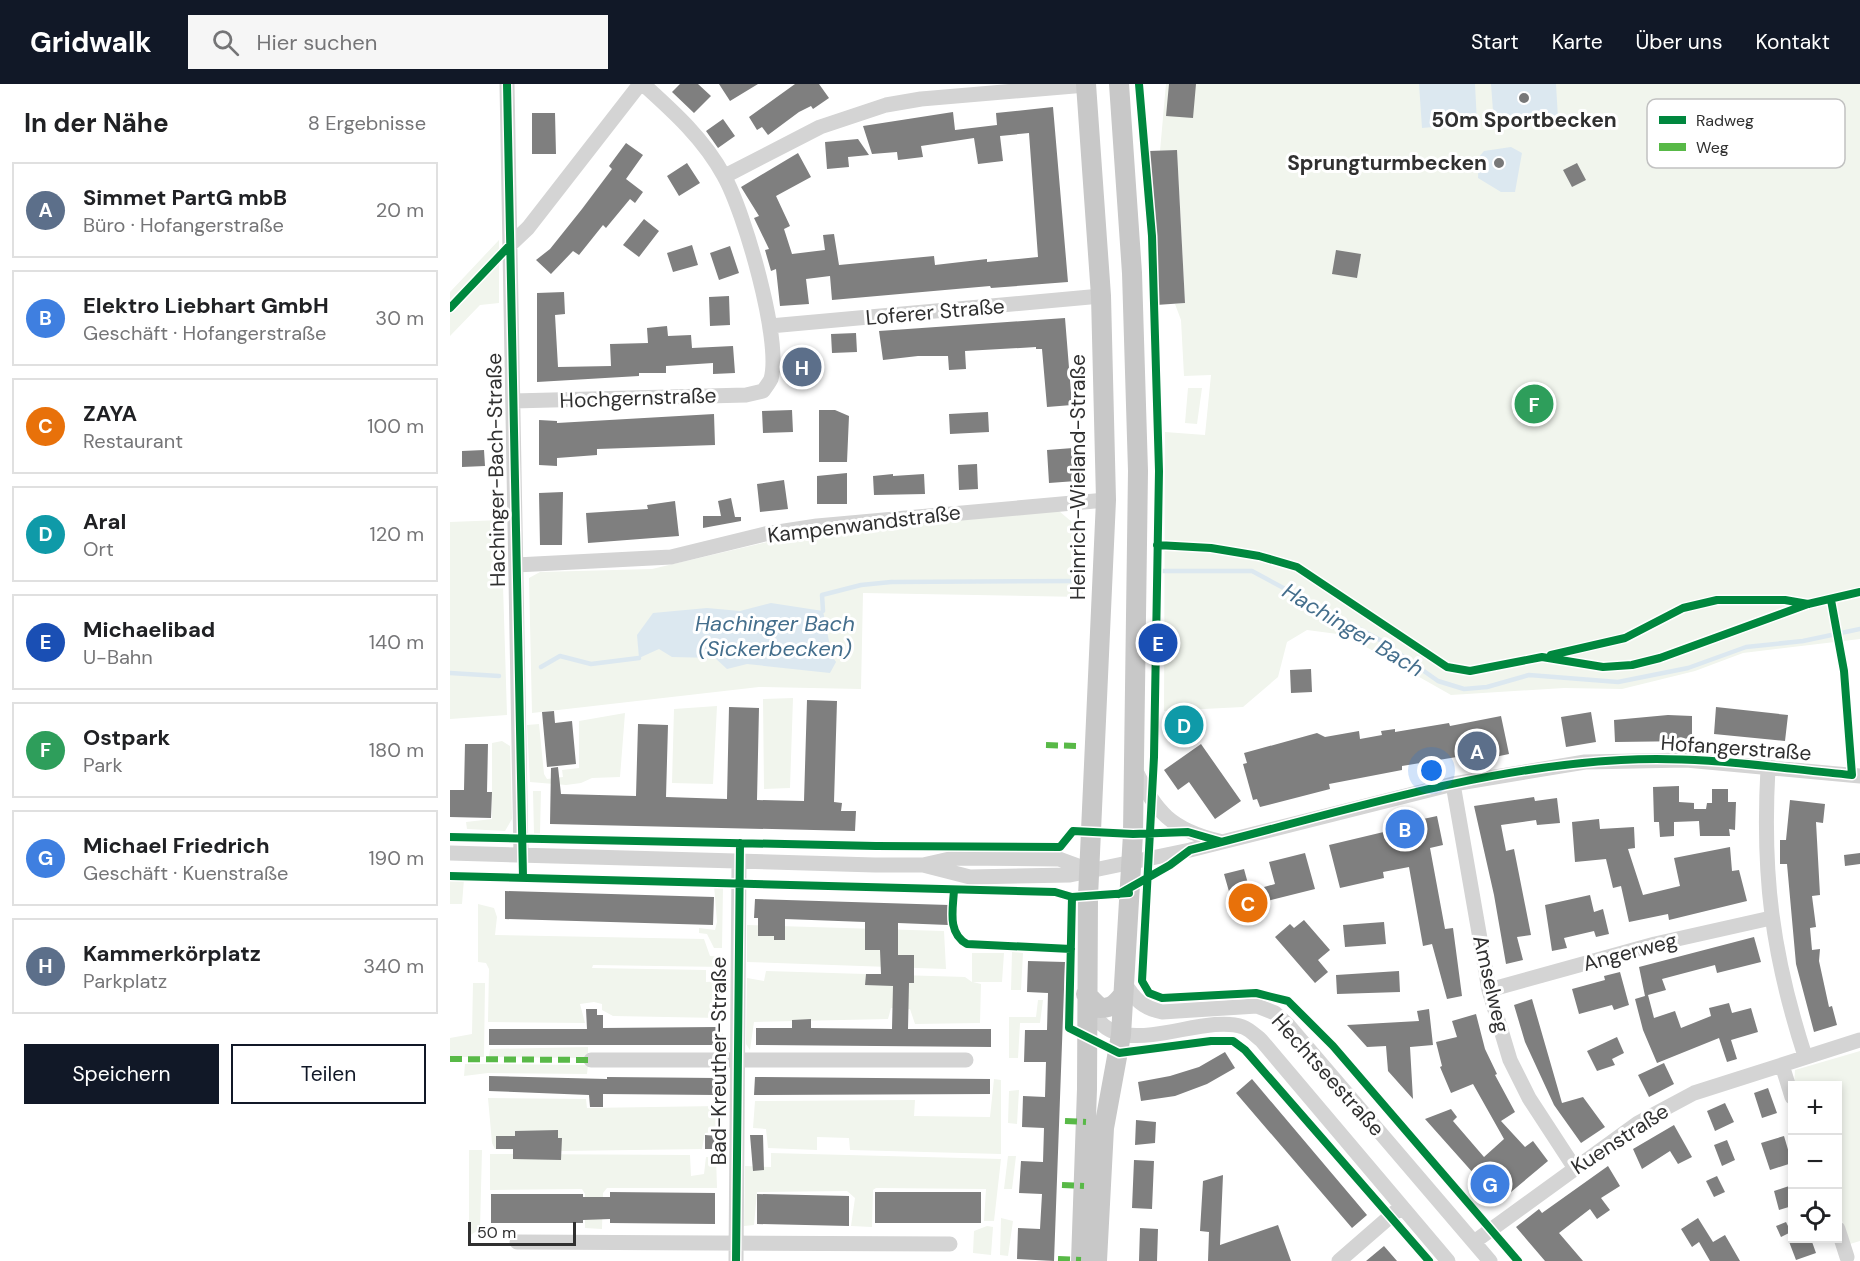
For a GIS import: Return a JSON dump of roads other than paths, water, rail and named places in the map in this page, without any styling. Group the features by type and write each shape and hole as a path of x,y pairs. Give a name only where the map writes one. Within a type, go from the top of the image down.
{"main road":[{"name":"Heinrich-Wieland-Straße","path":"1081,1261 1087,1100 1086,994 1089,870 1106,500 1101,296 1086,84"},
{"path":"1097,1261 1104,1128 1121,1035 1132,862 1134,766 1138,471 1132,273 1119,84"},
{"path":"1086,994 1100,1008 1109,1008 1117,1004 1124,988"}],"street":[{"name":"Hachinger-Bach-Straße","path":"507,84 521,855"},
{"path":"510,244 528,228 641,84 687,124 724,176 755,260 770,326"},
{"path":"724,176 820,127 886,105 921,99 1086,84"},
{"name":"Loferer Straße","path":"770,326 1101,296"},
{"name":"Hochgernstraße","path":"513,402 746,395 763,391 771,379 770,326"},
{"name":"Kampenwandstraße","path":"516,565 671,557 765,534 817,526 1106,500"},
{"name":"Hofangerstraße","path":"1089,870 1222,842 1453,784 1542,767 1624,759 1686,760 1860,776"},
{"path":"1134,766 1151,800 1166,819 1188,832 1222,842"},
{"path":"1768,768 1764,838 1771,918 1780,972 1805,1056"},
{"name":"Amselweg","path":"1453,784 1489,990 1510,1060 1529,1098 1574,1167"},
{"path":"450,853 923,865 954,858 1059,859 1089,870"},
{"name":"Bad-Kreuther-Straße","path":"736,1261 739,862"},
{"name":"Angerweg","path":"1489,990 1655,944 1771,918"},
{"name":"Hechtseestraße","path":"1124,988 1148,1009 1162,1012 1248,1006 1275,1013 1289,1026 1490,1261"},
{"path":"1086,994 1092,1014 1104,1026 1121,1035"},
{"name":"Hechtseestraße","path":"1121,1035 1146,1036 1226,1025 1244,1027 1261,1040 1448,1261"},
{"name":"Kuenstraße","path":"1474,1242 1574,1167 1638,1123 1695,1093 1860,1040"},
{"path":"591,1060 738,1062 966,1060"},
{"path":"1782,1065 1788,1084"},
{"path":"1339,1261 1401,1208"},
{"path":"1842,1239 1849,1257"},
{"path":"517,1242 950,1244"}],"water":[{"path":"1419,84 1475,84 1477,123 1422,128"},
{"name":"50m Sportbecken","path":"1491,84 1556,84 1558,118 1491,123 1490,111 1493,111"},
{"name":"Sprungturmbecken","path":"1511,147 1522,153 1515,192 1501,192 1478,178 1479,157 1484,151"},
{"name":"Hachinger Bach (Sickerbecken)","path":"771,603 823,611 832,656 836,662 830,673 747,664 727,669 715,658 672,657 659,649 639,658 637,635 653,613 707,608 740,611"}],"waterway":[{"name":"Hachinger Bach","path":"1162,571 1252,571 1380,640 1438,681 1464,689 1487,687 1529,675 1618,682 1688,668 1746,647 1803,641 1860,629"},
{"name":"Hachinger Bach","path":"823,611 822,595 861,585 891,582 1080,581"},
{"path":"541,667 560,656 591,664 639,658"},
{"path":"450,673 499,676"}],"place":[{"name":"50m Sportbecken","path":"1524,98"},
{"name":"Sprungturmbecken","path":"1499,163"},
{"name":"Kammerkörplatz","path":"802,367"},
{"name":"Ostpark","path":"1534,404"},
{"name":"Michaelibad","path":"1158,643"},
{"name":"Aral","path":"1184,725"},
{"name":"Simmet PartG mbB","path":"1477,751"},
{"name":"Elektro Liebhart GmbH","path":"1405,829"},
{"name":"ZAYA","path":"1248,903"},
{"name":"Michael Friedrich","path":"1490,1184"}]}
